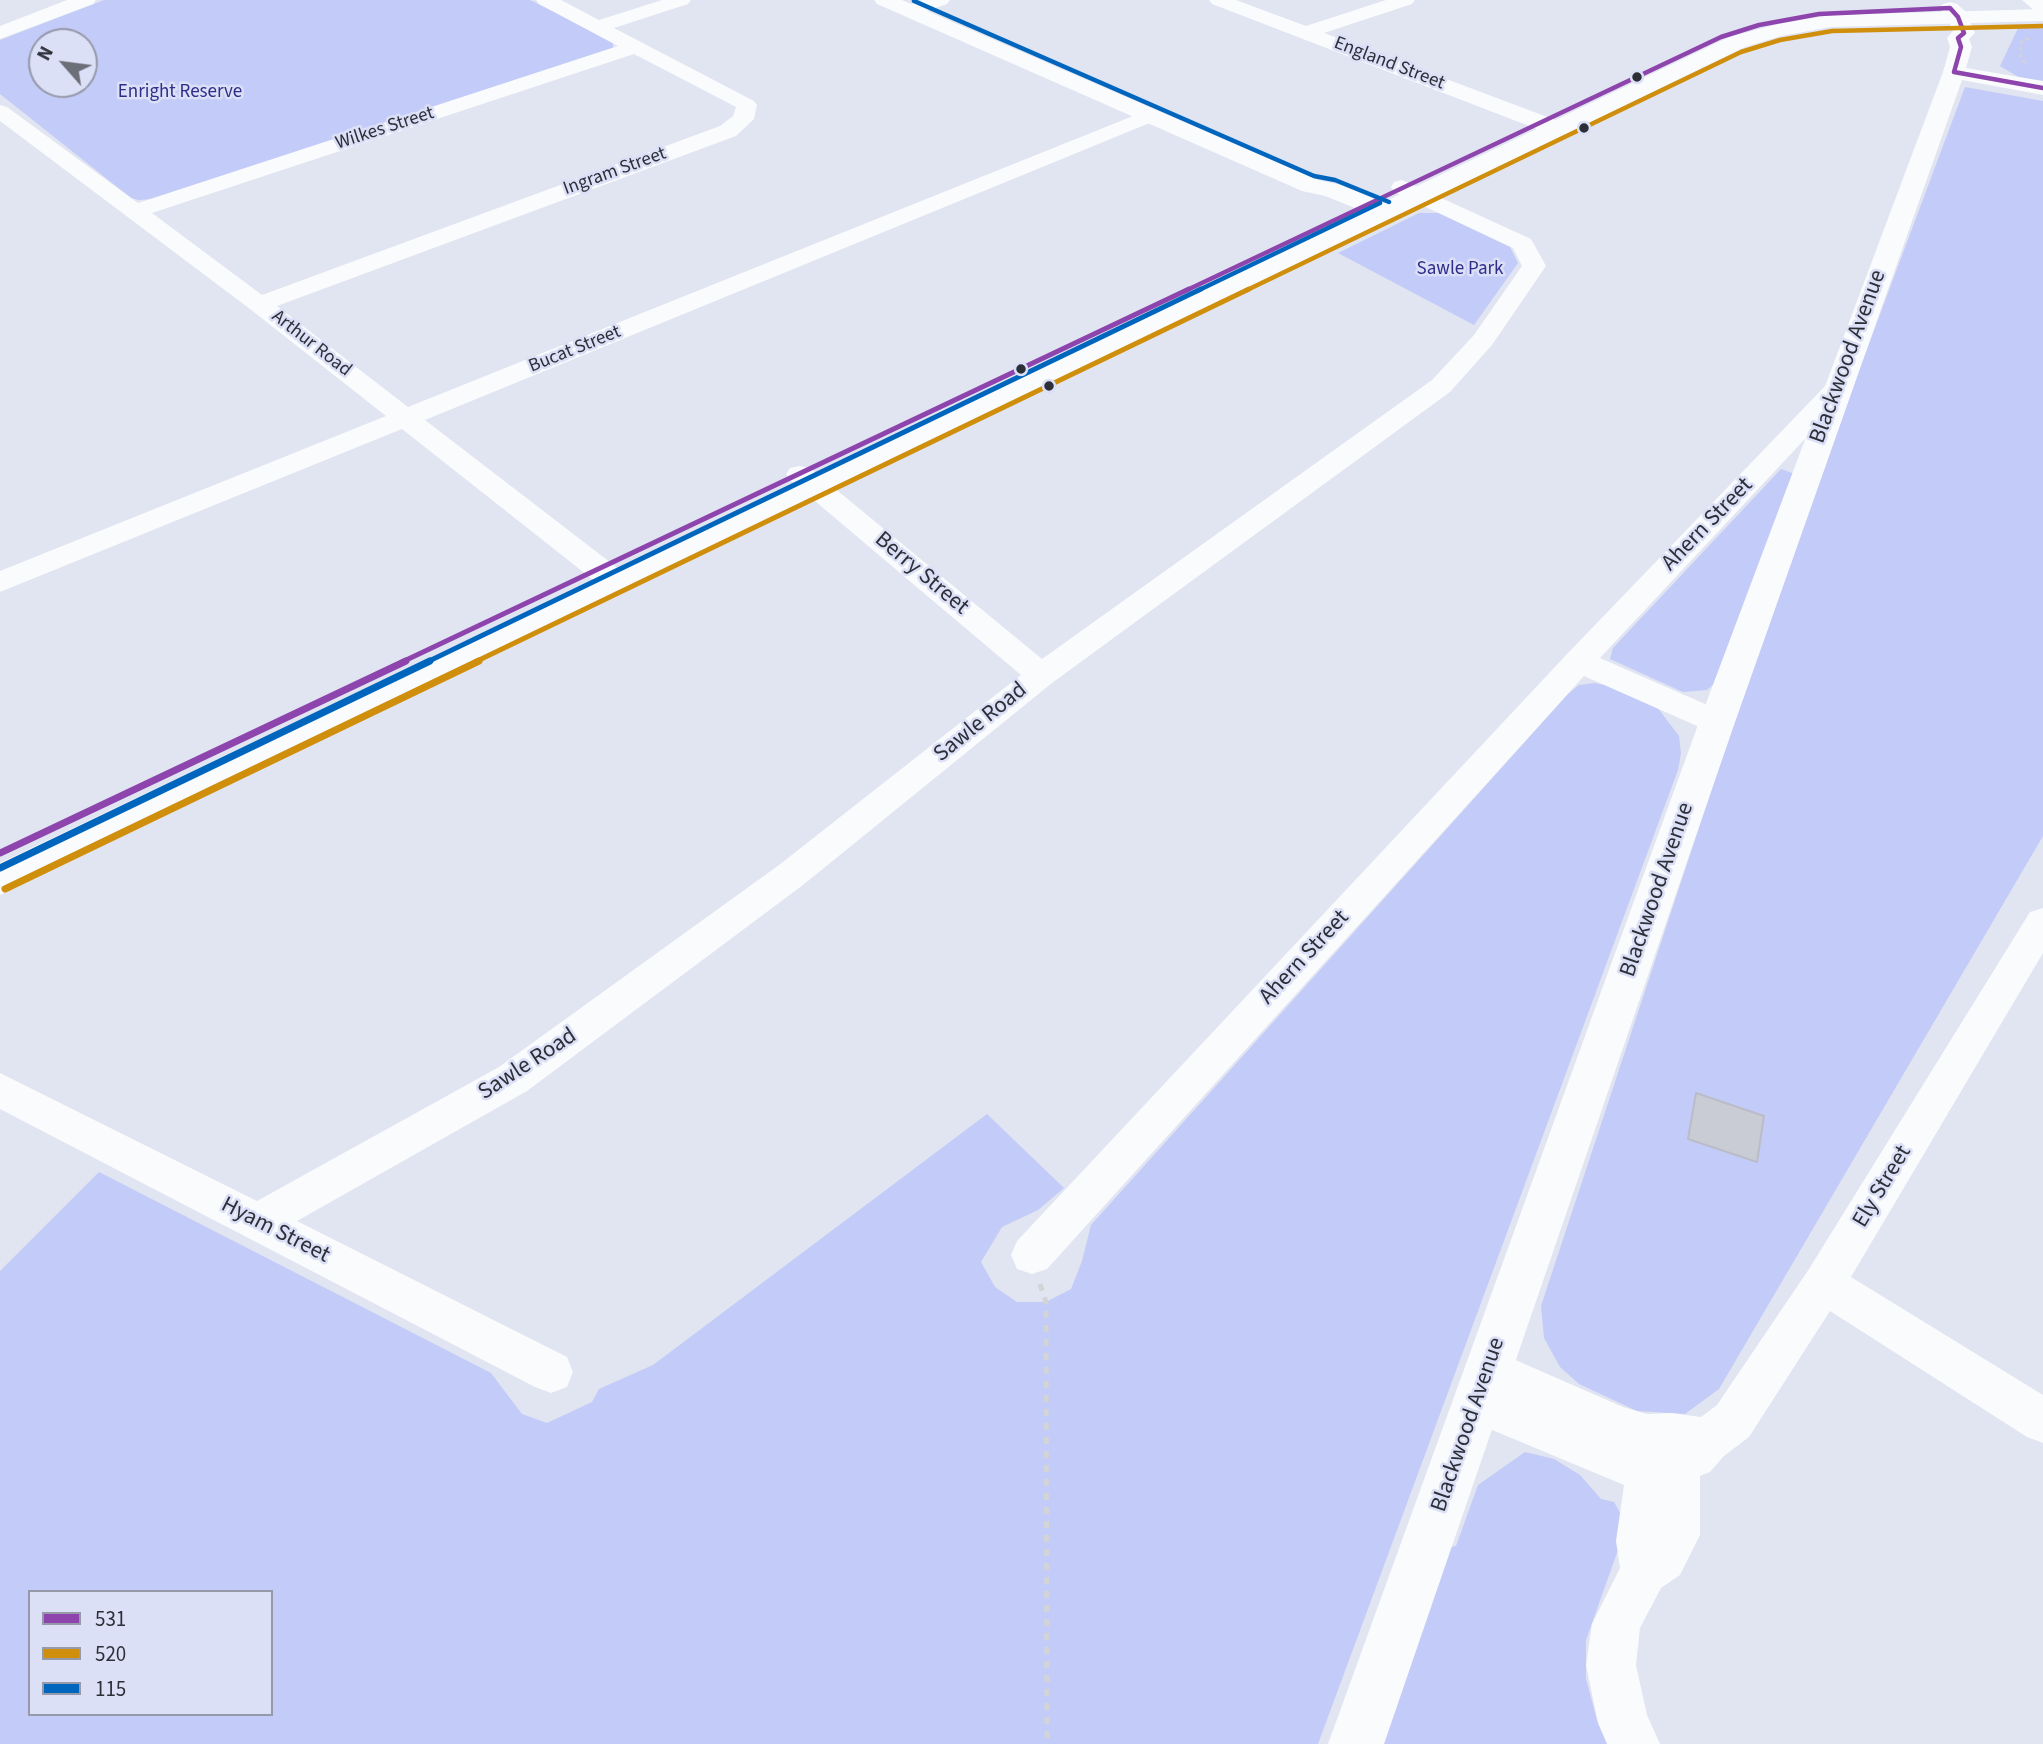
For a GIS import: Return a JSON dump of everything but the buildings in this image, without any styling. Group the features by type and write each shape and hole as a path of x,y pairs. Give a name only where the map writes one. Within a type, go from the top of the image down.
{"street":[{"path":"0,33 86,0"},
{"name":"Ingram Street","path":"259,304 728,131 743,118 747,105 546,0"},
{"path":"600,26 681,0"},
{"path":"884,0 1311,186 1320,197 1381,205"},
{"path":"910,11 940,0"},
{"name":"England Street","path":"1220,0 1549,125"},
{"path":"1305,33 1405,0"},
{"path":"0,853 607,575 1549,125 1718,50 1757,36 1831,22 1948,27 2040,7"},
{"path":"1948,27 2043,88"},
{"name":"Blackwood Avenue","path":"1356,1744 1837,389 1948,27"},
{"name":"Wilkes Street","path":"134,212 636,46"},
{"name":"Arthur Road","path":"0,111 259,304 607,575"},
{"name":"Bucat Street","path":"0,582 1150,116"},
{"name":"Sawle Road","path":"257,1222 513,1079 791,875 1041,675 1441,386 1483,340 1534,266 1523,244 1381,205"},
{"name":"Ahern Street","path":"1032,1255 1579,661 1837,389"},
{"name":"Berry Street","path":"808,480 1041,675"},
{"path":"0,880 607,575"},
{"path":"1579,661 1717,722"},
{"name":"Ely Street","path":"1670,1447 1733,1421 1824,1283 2043,922"},
{"name":"Hyam Street","path":"0,1090 551,1372"},
{"path":"1824,1283 2043,1421"},
{"path":"1483,1386 1628,1464 1670,1447"},
{"path":"1635,1744 1623,1723 1611,1665 1616,1624 1644,1571 1640,1541 1670,1447"}],"path":[{"path":"2028,68 2020,55 2022,40 2033,38"},
{"path":"1032,1255 1046,1302 1047,1744"}],"green space":[{"name":"Enright Reserve","path":"104,0 530,0 613,41 613,48 154,199 131,198 0,94 0,40 28,29 28,98 98,98 98,28 31,28"},
{"path":"2043,25 2043,82 2020,78 2000,66 2019,26"},
{"path":"1965,87 2043,101 2043,836 1719,1389 1685,1414 1637,1411 1579,1384 1560,1367 1544,1338 1541,1306 1719,767 1860,368"},
{"name":"Sawle Park","path":"1419,213 1439,213 1510,247 1518,263 1474,325 1338,253"},
{"path":"1781,469 1795,474 1724,675 1707,690 1683,692 1610,659 1613,648"},
{"path":"1594,683 1616,687 1657,707 1679,736 1681,753 1678,770 1318,1744 0,1744 0,1271 99,1172 491,1373 522,1414 547,1423 592,1402 599,1389 653,1365 987,1114 1064,1188 1038,1210 1002,1227 981,1262 995,1287 1017,1302 1046,1302 1071,1289 1082,1261 1091,1225 1568,694 1579,685"},
{"path":"1525,1452 1554,1459 1580,1475 1601,1499 1614,1502 1622,1516 1623,1536 1586,1640 1586,1679 1597,1720 1609,1744 1375,1744 1441,1549 1456,1546 1478,1485"}],"transit line":[{"name":"115","path":"914,1 1314,176 1335,180 1389,202"},
{"name":"531","path":"0,853 1721,37 1759,25 1819,14 1950,8 1958,17 1964,33 1958,38 1961,47 1954,72"},
{"name":"520","path":"5,889 1741,52 1780,40 1832,31 2043,26"},
{"name":"531","path":"1954,72 2043,88"},
{"name":"115","path":"0,868 1380,203"}]}
